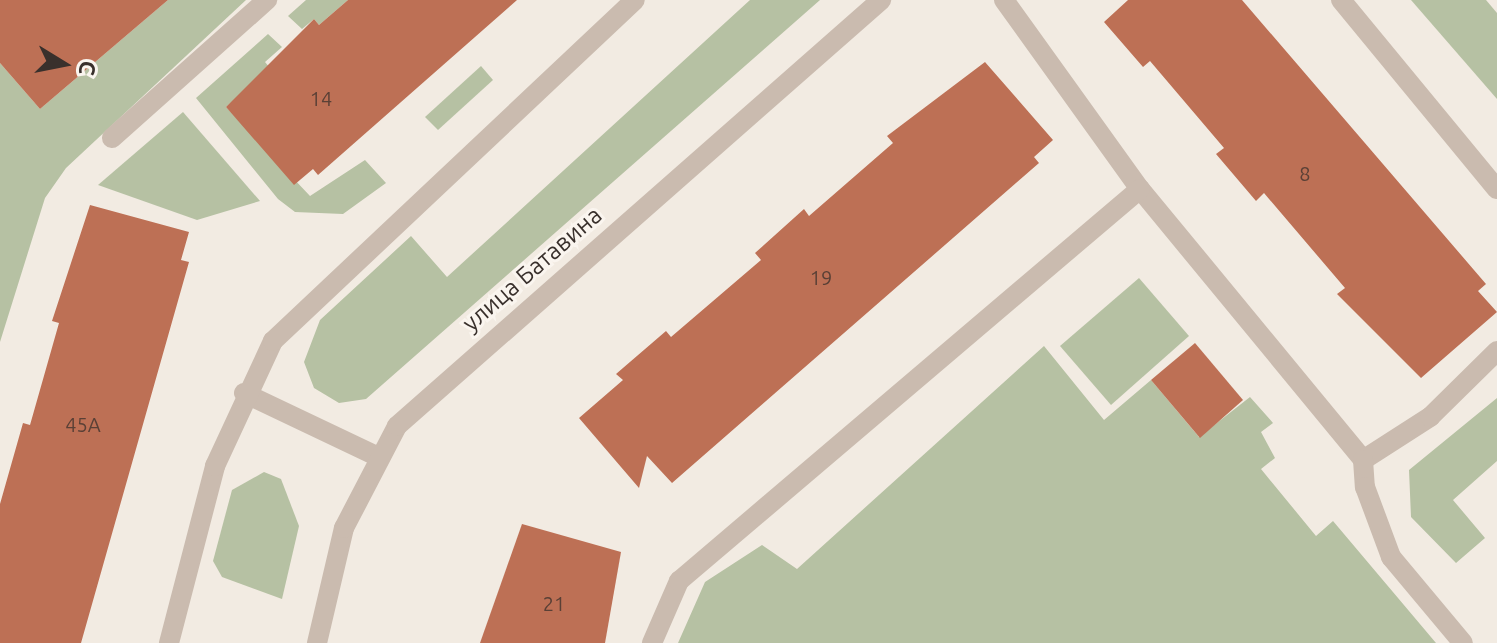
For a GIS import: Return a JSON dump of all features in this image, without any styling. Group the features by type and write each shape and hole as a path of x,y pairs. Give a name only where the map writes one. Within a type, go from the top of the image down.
{"street":[{"path":"112,138 267,0"},
{"path":"169,643 215,466 244,393 273,341 341,269 635,0"},
{"name":"улица Батавина","path":"317,643 344,528 379,457 430,392 881,0"},
{"path":"1004,0 1140,189 1363,460 1368,497 1391,557 1463,643"},
{"path":"1341,0 1497,189"},
{"path":"652,643 679,581 1140,189"},
{"path":"1363,460 1430,417 1497,351"},
{"path":"244,393 379,457"}],"green space":[{"path":"168,0 246,0 66,168 45,198 0,342 0,63 40,109"},
{"path":"306,0 348,0 319,25 314,19 302,29 288,16"},
{"path":"750,0 820,0 366,399 339,403 314,388 304,362 320,320 411,236 447,277"},
{"path":"1411,0 1486,0 1497,13 1497,99"},
{"path":"268,34 282,47 265,62 270,68 226,107 310,196 365,160 386,183 343,214 295,212 278,199 196,98"},
{"path":"481,66 493,80 438,130 425,117"},
{"path":"183,112 260,201 197,220 98,185"},
{"path":"1139,278 1189,336 1111,405 1060,346"},
{"path":"1044,346 1104,420 1151,380 1199,437 1250,397 1273,423 1261,432 1275,458 1261,469 1316,536 1333,521 1436,643 678,643 705,582 762,545 797,569"},
{"path":"1497,398 1497,461 1453,500 1485,538 1456,563 1411,517 1409,470"},
{"path":"264,472 281,479 299,526 282,599 222,577 213,561 232,490"}],"building":[{"path":"0,0 168,0 40,109 0,63"},
{"path":"348,0 517,0 318,175 313,169 294,185 226,107 314,19 319,25"},
{"path":"1128,0 1242,0 1486,284 1478,291 1497,312 1421,378 1337,294 1345,288 1264,193 1256,201 1216,154 1224,148 1150,61 1143,67 1104,22"},
{"path":"985,62 1053,140 1034,157 1039,163 672,483 647,456 639,488 579,418 623,380 616,374 666,331 671,337 761,260 755,253 804,209 809,216 893,143 887,136"},
{"path":"90,205 189,232 181,260 189,262 81,643 0,643 0,504 23,423 30,425 59,323 52,321"},
{"path":"1195,343 1243,400 1200,438 1151,380"},
{"path":"522,524 621,552 605,643 480,643"}]}
